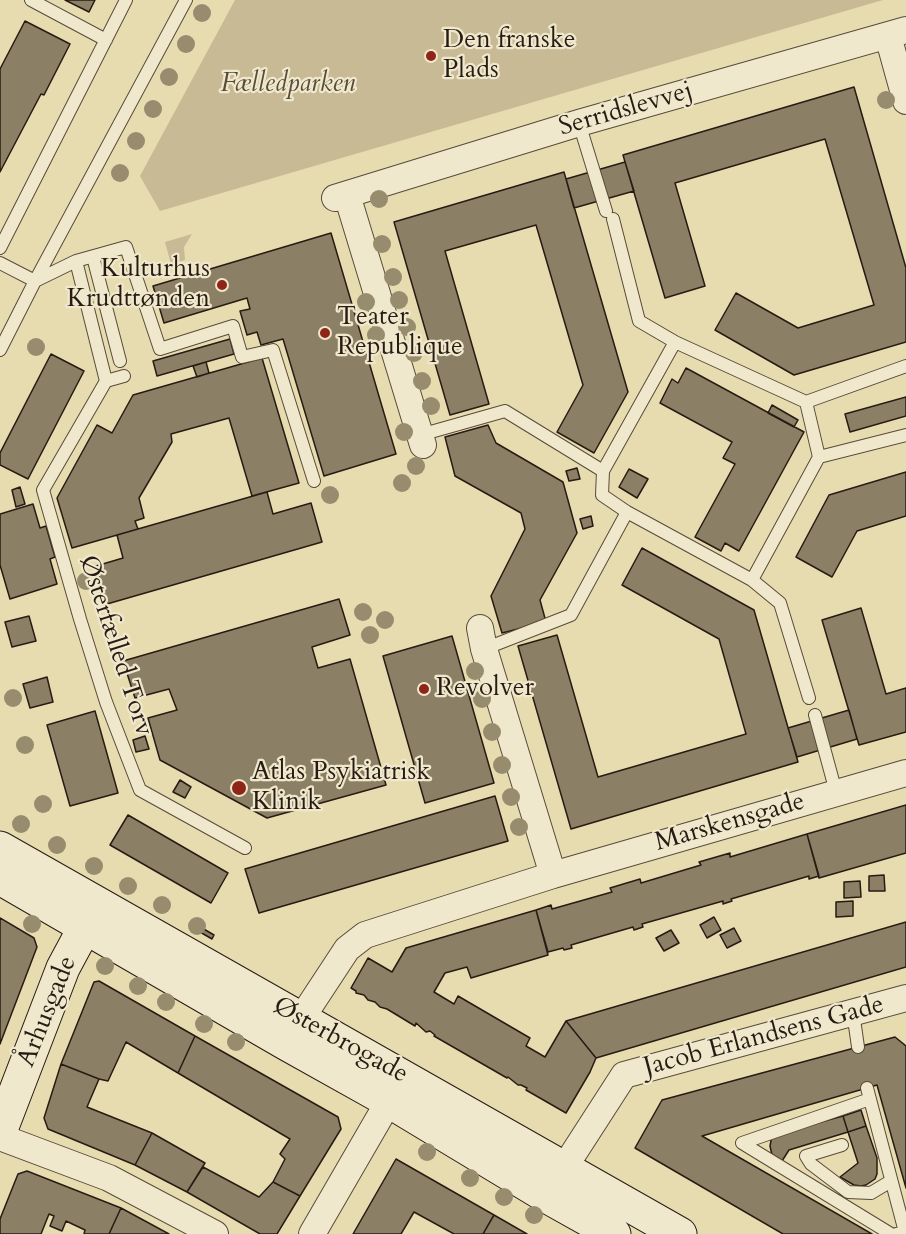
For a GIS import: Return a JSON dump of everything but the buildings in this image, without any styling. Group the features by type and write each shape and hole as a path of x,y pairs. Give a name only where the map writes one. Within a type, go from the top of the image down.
{"street":[{"path":"897,33 906,101"},
{"name":"Serridslevvej","path":"421,440 341,196 579,123 897,33"},
{"path":"482,639 553,875"},
{"name":"Marskensgade","path":"294,1032 347,949 365,935 553,875 906,772"},
{"name":"Østerbrogade","path":"0,848 294,1032"},
{"name":"Østerbrogade","path":"0,878 85,927 294,1032 396,1089 564,1168 680,1234"},
{"name":"Århusgade","path":"0,1132 63,968 85,927"},
{"name":"Jacob Erlandsens Gade","path":"564,1168 624,1075 906,998"},
{"path":"312,1234 396,1089"},
{"name":"Østerbrogade","path":"396,1089 548,1197 614,1234"},
{"path":"0,1137 109,1178 215,1234"},
{"path":"548,1197 564,1168"}],"lane":[{"path":"31,0 106,39"},
{"path":"0,248 126,0"},
{"path":"0,350 186,0"},
{"path":"579,123 609,215 639,321 675,342 806,402 906,366"},
{"path":"35,281 76,261 126,247 160,350 233,326 242,357 273,350 314,481"},
{"path":"93,257 120,361"},
{"path":"76,261 106,381 124,376"},
{"path":"0,263 35,281"},
{"path":"675,342 603,471 602,495 627,512 752,580 780,603 809,698"},
{"name":"Østerfælled Torv","path":"106,381 44,490 106,702 140,790 245,848"},
{"path":"752,580 819,457 806,402"},
{"path":"421,440 505,411 603,471"},
{"path":"819,457 906,435"},
{"path":"482,639 571,615 627,512"},
{"path":"815,715 836,792"},
{"path":"853,1012 858,1047"},
{"path":"891,1234 742,1143 869,1094 905,1232 896,1234"},
{"path":"842,1144 806,1156 811,1164 848,1192 872,1193 891,1181"}],"green space":[{"name":"Fælledparken","path":"235,0 883,0 160,211 140,176"},
{"path":"192,234 184,247 185,260 171,264 165,242"}],"place":[{"name":"Den franske Plads","path":"431,56"},
{"name":"Kulturhus Krudttønden","path":"222,285"},
{"name":"Teater Republique","path":"325,333"},
{"name":"Revolver","path":"424,689"},
{"name":"Atlas Psykiatrisk Klinik","path":"239,788"}]}
